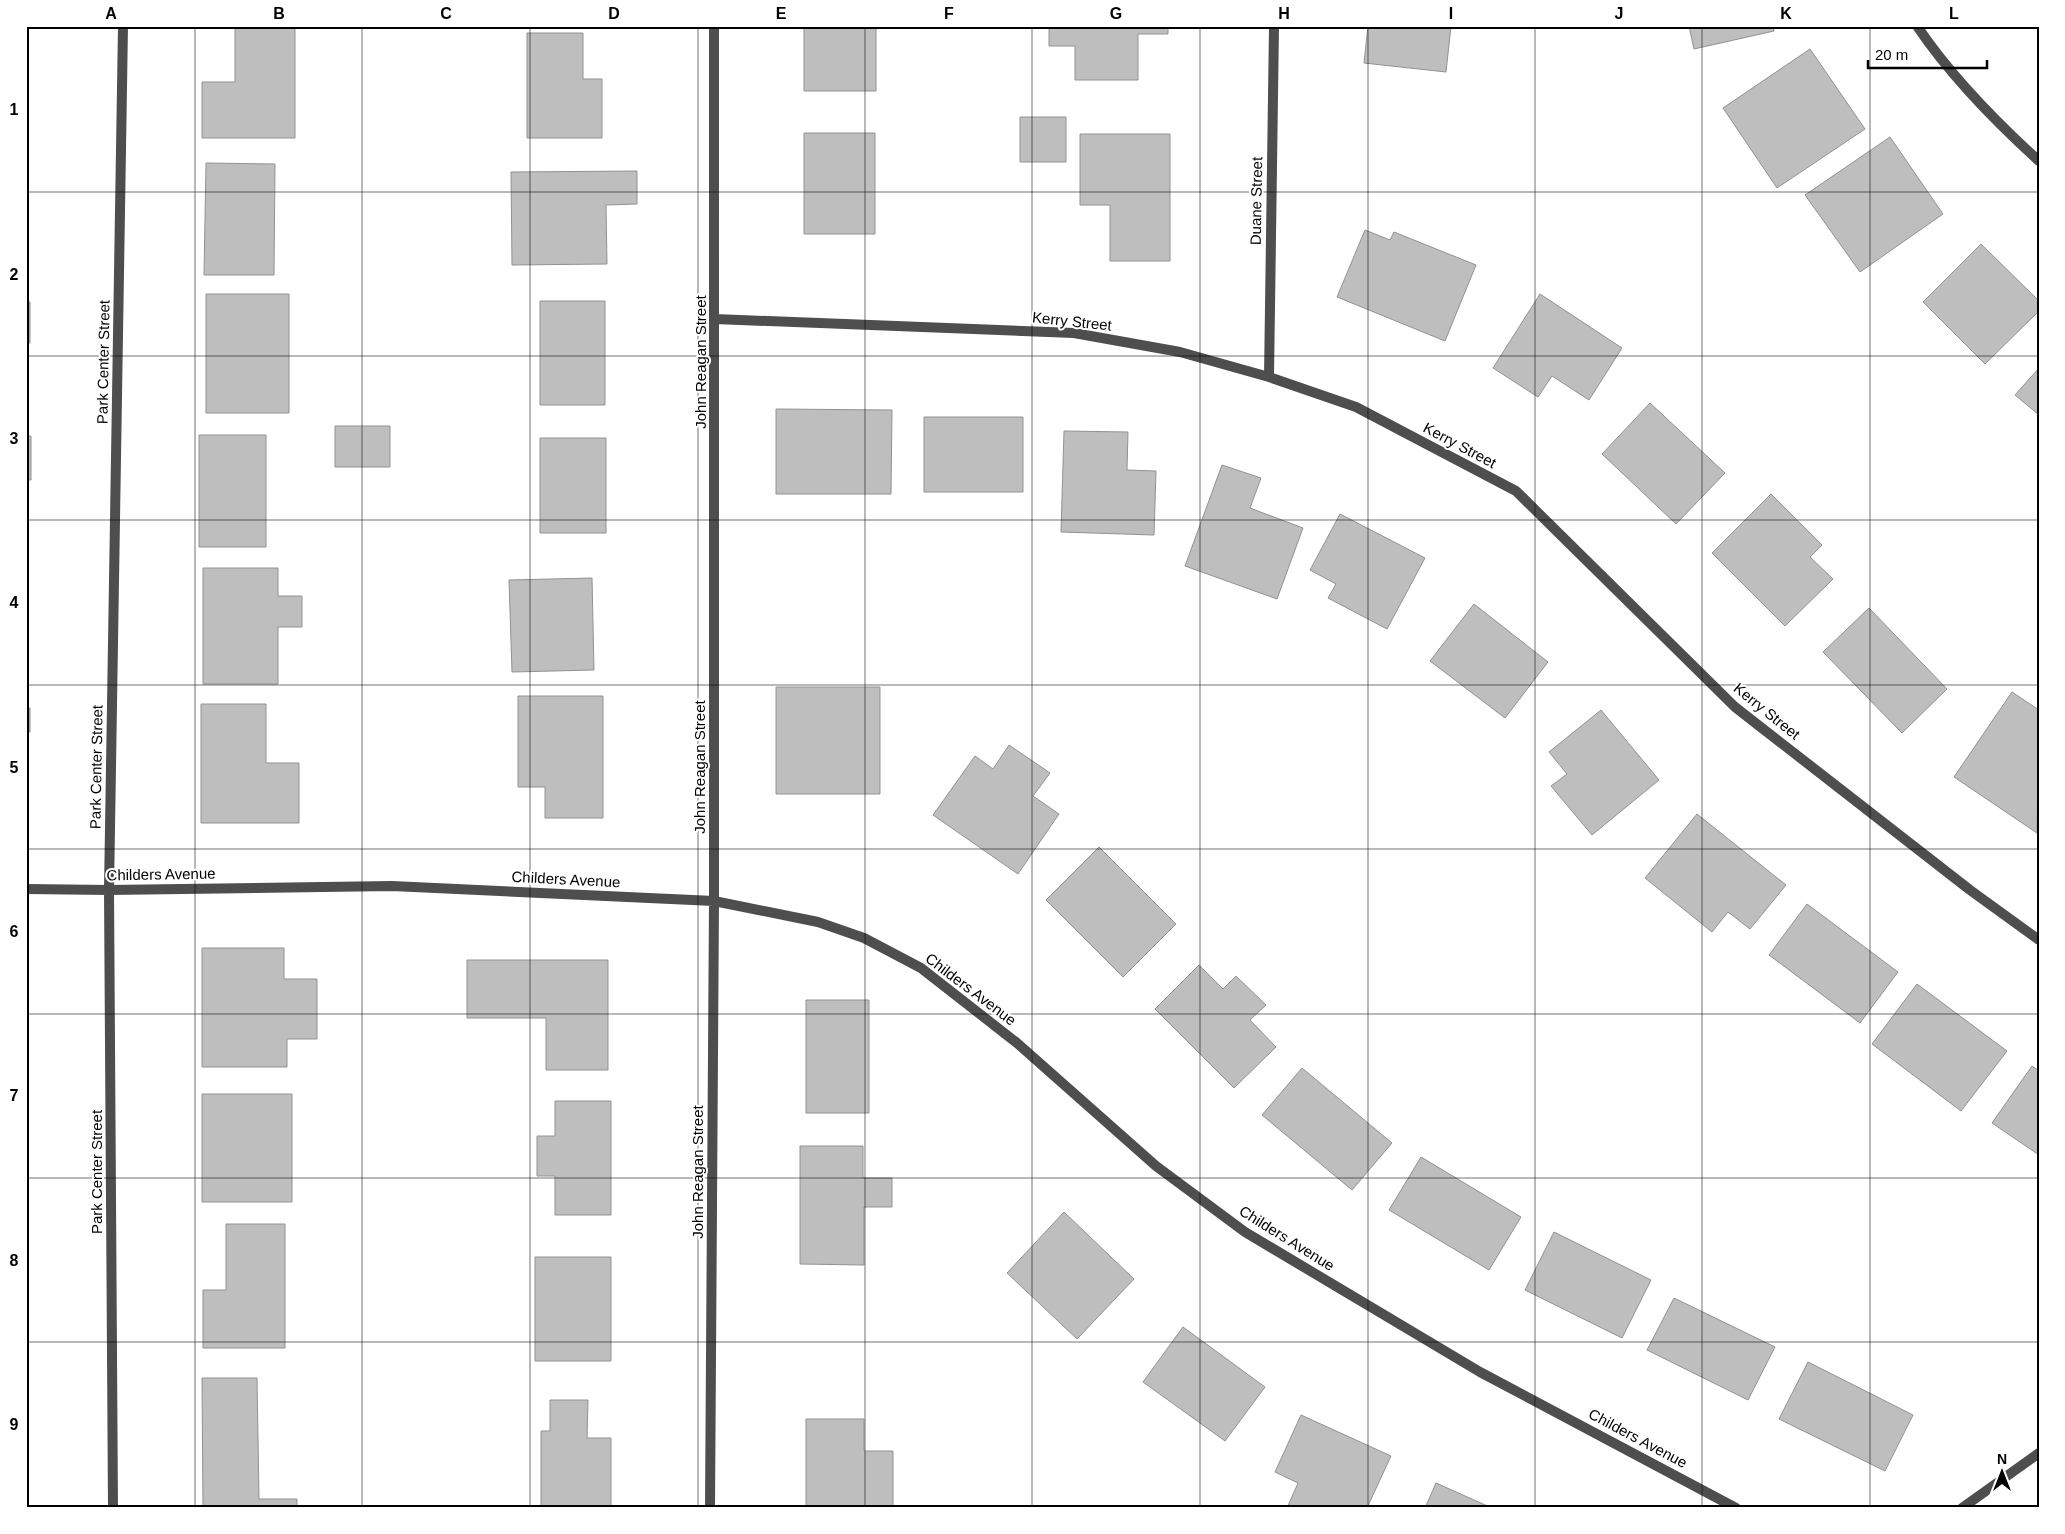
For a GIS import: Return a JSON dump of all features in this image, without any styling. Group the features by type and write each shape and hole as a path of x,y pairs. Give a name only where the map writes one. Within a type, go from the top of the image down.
{"street":[{"name":"Park Center Street","path":"113,1508 110,890 123,26"},
{"name":"John Reagan Street","path":"710,1508 714,901 714,26"},
{"name":"Duane Street","path":"1269,377 1274,26"},
{"path":"1917,26 1929,43 2003,128 2039,161"},
{"name":"Kerry Street","path":"715,320 1074,333 1180,352 1269,377 1356,407 1516,491 1735,706 1970,890 2039,940"},
{"name":"Childers Avenue","path":"26,889 110,890 392,886 714,901 818,922 864,938 921,968 1017,1043 1156,1166 1245,1232 1480,1372 1736,1508"},
{"path":"1962,1508 2039,1453"}],"building":[{"path":"804,26 876,26 876,91 804,91"},
{"path":"1049,26 1168,26 1168,34 1138,34 1138,80 1075,80 1075,46 1049,46"},
{"path":"1368,26 1451,26 1446,72 1364,63"},
{"path":"1689,26 1773,26 1774,31 1694,49"},
{"path":"235,28 295,28 295,138 202,138 202,82 235,82"},
{"path":"527,33 583,33 583,79 602,79 602,138 527,138"},
{"path":"1810,49 1865,129 1777,188 1723,108"},
{"path":"1020,117 1066,117 1066,162 1020,162"},
{"path":"804,133 875,133 875,234 804,234"},
{"path":"1080,134 1170,134 1170,261 1110,261 1110,205 1080,205"},
{"path":"1890,137 1943,214 1860,272 1805,195"},
{"path":"206,163 275,164 274,275 204,275"},
{"path":"637,171 637,204 606,205 607,264 512,265 511,172"},
{"path":"1365,230 1390,240 1394,232 1476,265 1445,341 1337,297"},
{"path":"1981,244 2039,301 2039,311 1985,364 1923,302"},
{"path":"206,294 289,294 289,413 206,413"},
{"path":"1540,294 1622,348 1589,400 1552,376 1538,397 1493,368"},
{"path":"540,301 605,301 605,405 540,405"},
{"path":"26,302 30,302 30,343 26,343"},
{"path":"2039,368 2039,415 2015,395"},
{"path":"1650,403 1725,473 1676,524 1602,454"},
{"path":"776,409 892,410 891,494 776,494"},
{"path":"924,417 1023,417 1023,492 924,492"},
{"path":"335,426 390,426 390,467 335,467"},
{"path":"1064,431 1128,432 1127,470 1156,471 1154,535 1061,532"},
{"path":"199,435 266,435 266,547 199,547"},
{"path":"26,436 31,436 31,480 26,480"},
{"path":"540,438 606,438 606,533 540,533"},
{"path":"1222,465 1261,478 1250,508 1303,528 1277,599 1185,566"},
{"path":"1771,494 1822,545 1810,557 1833,579 1785,626 1712,553"},
{"path":"1340,514 1425,558 1387,629 1328,598 1336,584 1310,570"},
{"path":"203,568 278,568 278,596 302,596 302,627 278,627 278,684 203,684"},
{"path":"592,578 594,670 512,672 509,580"},
{"path":"1474,604 1548,662 1505,718 1430,661"},
{"path":"1869,608 1947,689 1902,733 1823,652"},
{"path":"776,687 880,687 880,794 776,794"},
{"path":"2012,692 2039,710 2037,833 1954,777"},
{"path":"518,696 603,696 603,818 545,818 545,787 518,787"},
{"path":"201,704 266,704 266,763 299,763 299,823 201,823"},
{"path":"26,708 30,708 30,732 26,732"},
{"path":"1601,710 1659,780 1592,835 1551,786 1567,774 1549,752"},
{"path":"1009,745 1050,773 1033,796 1059,814 1018,874 933,815 975,756 993,769"},
{"path":"1697,814 1786,885 1750,929 1728,912 1712,932 1645,878"},
{"path":"1099,847 1176,924 1123,977 1046,900"},
{"path":"1807,904 1898,972 1860,1023 1769,955"},
{"path":"202,948 284,948 284,979 317,979 317,1039 287,1039 287,1067 202,1067"},
{"path":"467,960 608,960 608,1070 546,1070 546,1018 467,1018"},
{"path":"1199,965 1223,989 1236,976 1266,1005 1250,1020 1276,1047 1234,1088 1155,1009"},
{"path":"1917,984 2007,1051 1961,1111 1872,1044"},
{"path":"806,1000 869,1000 869,1113 806,1113"},
{"path":"2032,1066 2039,1071 2039,1155 1992,1123"},
{"path":"1302,1068 1392,1143 1352,1190 1262,1115"},
{"path":"202,1094 292,1094 292,1202 202,1202"},
{"path":"555,1101 611,1101 611,1215 555,1215 555,1176 537,1176 537,1136 555,1136"},
{"path":"800,1146 863,1146 863,1178 892,1178 892,1207 864,1207 864,1265 800,1264"},
{"path":"1421,1157 1521,1217 1489,1270 1389,1210"},
{"path":"1064,1212 1134,1279 1077,1339 1007,1273"},
{"path":"226,1224 285,1224 285,1348 203,1348 203,1290 226,1290"},
{"path":"1554,1232 1651,1280 1622,1338 1525,1290"},
{"path":"535,1257 611,1257 611,1361 535,1361"},
{"path":"1674,1298 1775,1347 1748,1400 1647,1350"},
{"path":"1183,1327 1265,1387 1225,1441 1143,1382"},
{"path":"1808,1362 1913,1415 1885,1471 1779,1419"},
{"path":"202,1378 257,1378 259,1499 297,1499 297,1508 203,1508"},
{"path":"550,1400 588,1400 587,1438 611,1438 611,1506 541,1506 541,1431 550,1431"},
{"path":"1301,1415 1391,1456 1367,1508 1287,1508 1298,1483 1275,1472"},
{"path":"806,1419 864,1419 864,1451 893,1451 893,1507 806,1508"},
{"path":"1436,1483 1492,1508 1425,1508"}]}
